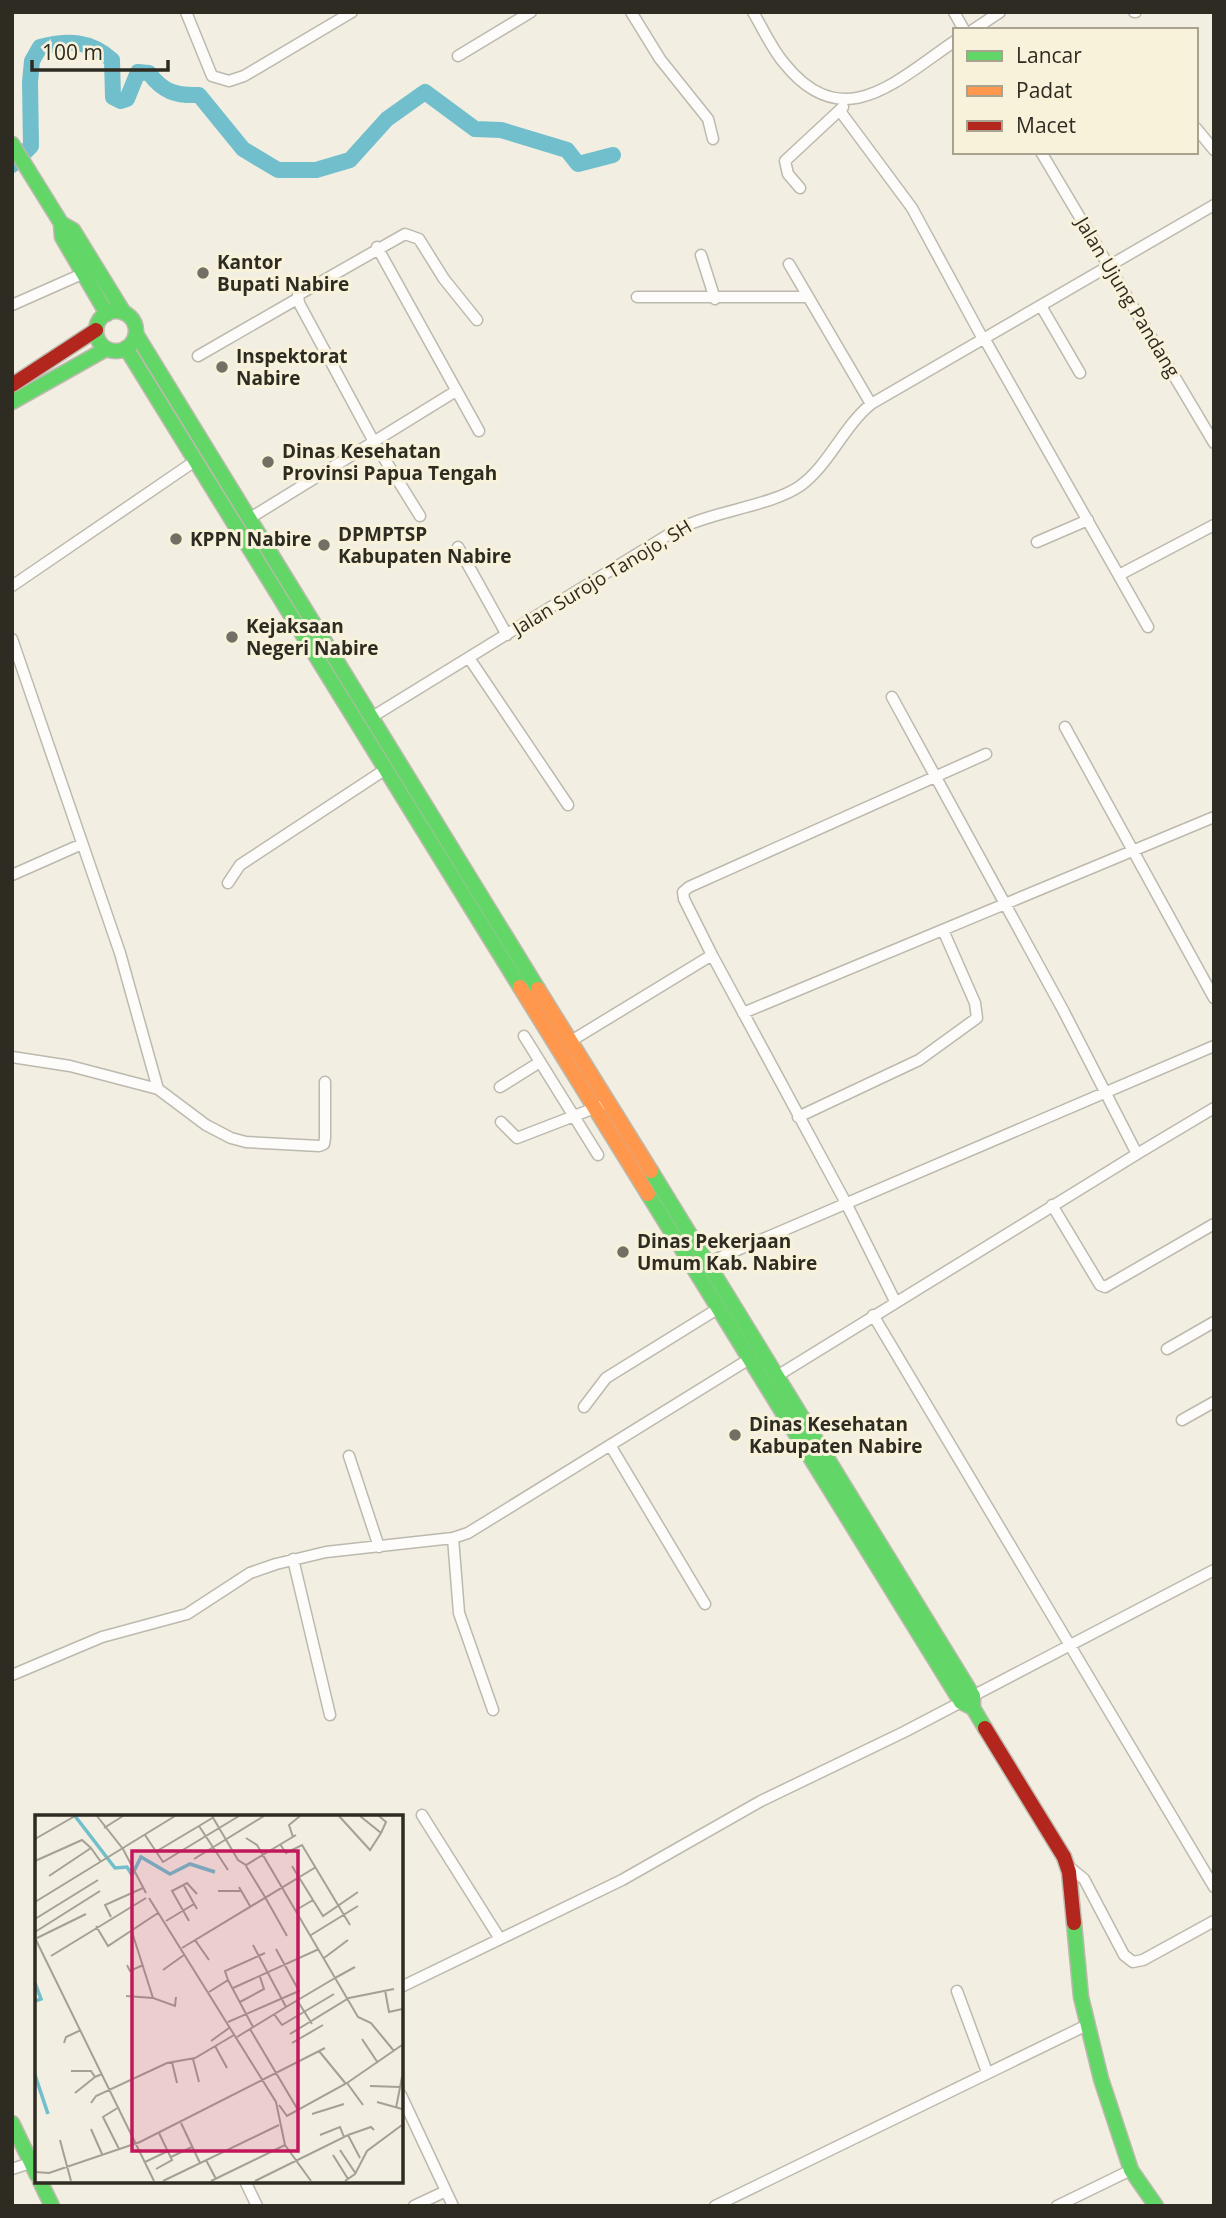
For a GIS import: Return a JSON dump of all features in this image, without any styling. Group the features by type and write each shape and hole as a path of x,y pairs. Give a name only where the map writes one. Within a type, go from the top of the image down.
{"main road":[{"path":"12,144 61,223 62,237 107,314"},
{"path":"61,223 73,230 124,313 132,320 136,334 571,1041 602,1105 719,1307 969,1702"},
{"path":"107,314 124,313"},
{"path":"12,385 96,330 107,314"},
{"path":"96,330 97,338 106,349"},
{"path":"12,402 106,349 119,351 126,348 136,334"},
{"path":"126,348 386,769 707,1263 1068,1866 1075,1950 1087,2025 1131,2170 1156,2206"},
{"path":"279,596 292,587"},
{"path":"414,813 426,805"},
{"path":"12,2123 35,2166"},
{"path":"41,2183 52,2206"}],"street":[{"path":"186,12 212,76 222,81 244,76 352,12"},
{"path":"457,56 531,12"},
{"path":"631,12 660,59 708,119 713,139"},
{"path":"753,12 783,63 803,82 824,94 850,100 875,94 953,42"},
{"path":"954,12 963,28"},
{"path":"976,28 1000,12"},
{"path":"800,188 788,174 785,161 850,100"},
{"path":"840,111 912,208 983,339 1148,627"},
{"path":"1198,130 1214,150"},
{"name":"Jalan Ujung Pandang","path":"1042,154 1212,437"},
{"name":"Jalan Surojo Tanojo, SH","path":"372,717 686,525 797,488 813,474 846,429 871,404 1214,205"},
{"path":"198,356 297,299 302,291 377,247 405,234 419,239 444,279 477,320"},
{"path":"377,247 479,431"},
{"path":"701,255 715,299"},
{"path":"789,264 871,404"},
{"path":"12,305 82,274"},
{"path":"637,297 715,299 808,296"},
{"path":"297,299 374,442 420,516"},
{"path":"1041,306 1080,373"},
{"path":"250,518 456,391"},
{"path":"12,586 195,461"},
{"path":"1038,542 1088,520"},
{"path":"1119,575 1214,525"},
{"path":"458,547 507,635"},
{"path":"12,639 120,953 158,1089"},
{"path":"469,658 568,805"},
{"path":"892,697 1106,1090 1137,1154"},
{"path":"1065,727 1131,852 1214,998"},
{"path":"895,1301 846,1203 712,955 684,899 684,890 986,754"},
{"path":"228,883 240,865 386,769"},
{"path":"743,1013 1214,817"},
{"path":"12,874 82,844"},
{"path":"798,1117 919,1060 977,1018 975,1003 943,930"},
{"path":"571,1041 712,955"},
{"path":"524,1037 598,1155"},
{"path":"707,1263 1214,1046"},
{"path":"12,1057 59,1063 158,1089 206,1125 232,1138 254,1143 324,1144 324,1082"},
{"path":"500,1087 540,1062"},
{"path":"500,1122 517,1138 602,1105"},
{"path":"777,1376 895,1301 1214,1108"},
{"path":"1052,1205 1100,1284 1105,1287 1214,1224"},
{"path":"584,1406 606,1378 719,1307"},
{"path":"873,1315 1067,1646 1214,1887"},
{"path":"1167,1349 1214,1322"},
{"path":"12,1675 102,1637 187,1614 250,1573 293,1559 453,1538 477,1528 751,1358"},
{"path":"1182,1420 1214,1402"},
{"path":"610,1445 705,1604"},
{"path":"349,1456 379,1547"},
{"path":"453,1538 458,1607 493,1710"},
{"path":"293,1559 330,1715"},
{"path":"402,1987 622,1880 761,1801 969,1702 1067,1646 1214,1570"},
{"path":"422,1815 499,1939"},
{"path":"1068,1866 1084,1880 1124,1955 1133,1962 1143,1960 1214,1922"},
{"path":"957,1991 987,2072"},
{"path":"715,2206 1087,2025"},
{"path":"402,2097 453,2206"},
{"path":"12,2169 35,2166"},
{"path":"1057,2206 1131,2170"},
{"path":"247,2183 257,2206"},
{"path":"414,2206 446,2191"}],"waterway":[{"path":"12,165 31,146 32,61 40,47 60,43 87,45 112,60 113,97 121,101 127,99 138,72 149,73 159,85 171,92 199,95 243,149 278,170 316,170 350,160 387,119 425,92 475,129 501,130 567,150 578,164 613,155"}],"traffic: fast":[{"path":"12,144 61,223 62,237 107,314"},
{"path":"61,223 73,230 124,313"},
{"path":"116,311 130,317 136,331 130,345 116,351 102,345 96,331 102,317 116,311"},
{"path":"136,334 538,989"},
{"path":"126,348 520,987"},
{"path":"12,402 106,349"},
{"path":"651,1171 973,1696 973,1708"},
{"path":"648,1194 961,1702 973,1708 985,1728"},
{"path":"1074,1923 1081,1997 1101,2079 1131,2170 1156,2206"},
{"path":"12,2123 35,2171"},
{"path":"41,2183 52,2206"}],"traffic: slow":[{"path":"520,987 648,1194"},
{"path":"538,989 651,1171"}],"traffic: jam":[{"path":"12,385 96,330"},
{"path":"985,1728 1064,1857 1069,1872 1074,1923"}],"place":[{"name":"Kantor Bupati Nabire","path":"203,273"},
{"name":"Inspektorat Nabire","path":"222,367"},
{"name":"Dinas Kesehatan Provinsi Papua Tengah","path":"268,462"},
{"name":"KPPN Nabire","path":"176,539"},
{"name":"DPMPTSP Kabupaten Nabire","path":"324,545"},
{"name":"Kejaksaan Negeri Nabire","path":"232,637"},
{"name":"Dinas Pekerjaan Umum Kab. Nabire","path":"623,1252"},
{"name":"Dinas Kesehatan Kabupaten Nabire","path":"735,1435"}]}
